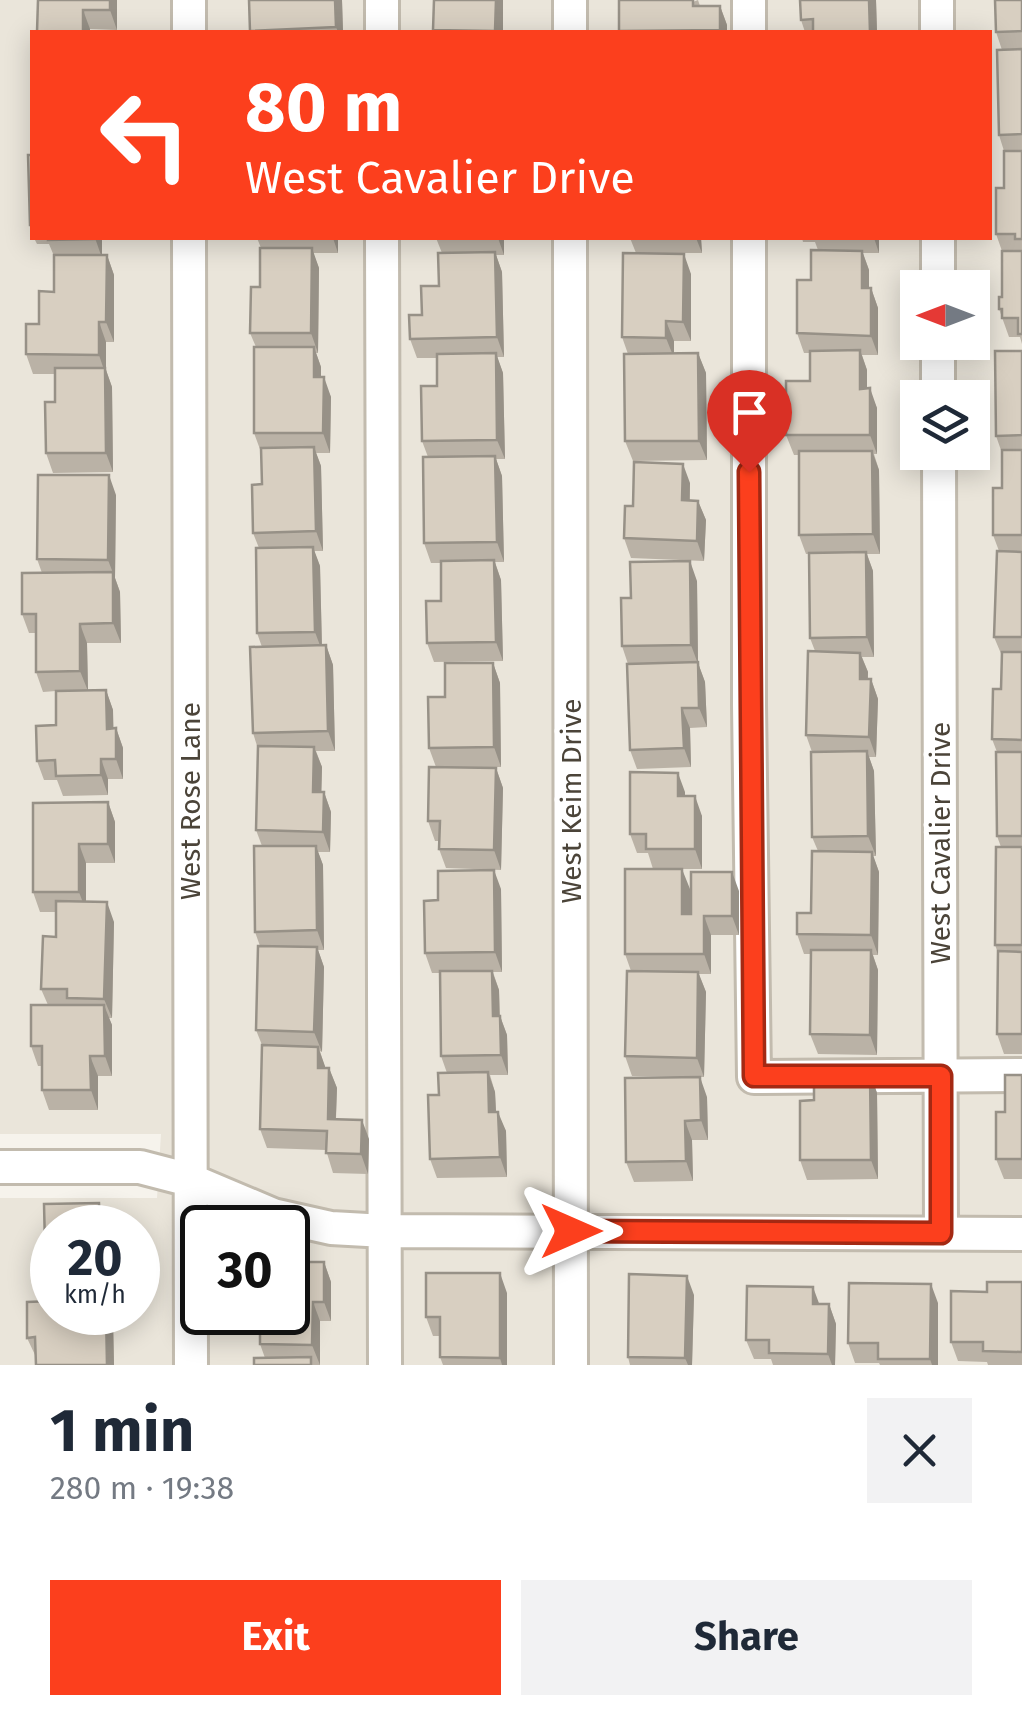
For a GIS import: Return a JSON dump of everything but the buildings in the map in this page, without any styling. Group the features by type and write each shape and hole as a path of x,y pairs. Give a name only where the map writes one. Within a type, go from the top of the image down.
{"street":[{"path":"189,0 189,30"},
{"path":"382,0 382,30"},
{"path":"570,0 570,30"},
{"path":"749,0 749,30"},
{"path":"936,0 937,30"},
{"name":"West Rose Lane","path":"189,240 191,1365"},
{"path":"382,240 385,1365"},
{"name":"West Keim Drive","path":"570,240 572,1365"},
{"path":"749,240 754,1076 1022,1075"},
{"path":"938,240 938,270"},
{"name":"West Cavalier Drive","path":"938,470 941,1233"},
{"path":"0,1167 140,1167 190,1180 272,1216 331,1228 385,1232 1022,1234"}],"shaded area":[{"path":"0,0 1022,0 1022,1365 0,1365 0,1198 157,1198 161,1134 0,1134"}],"route":[{"path":"571,1231 941,1233 941,1076 754,1076 749,472"}]}
